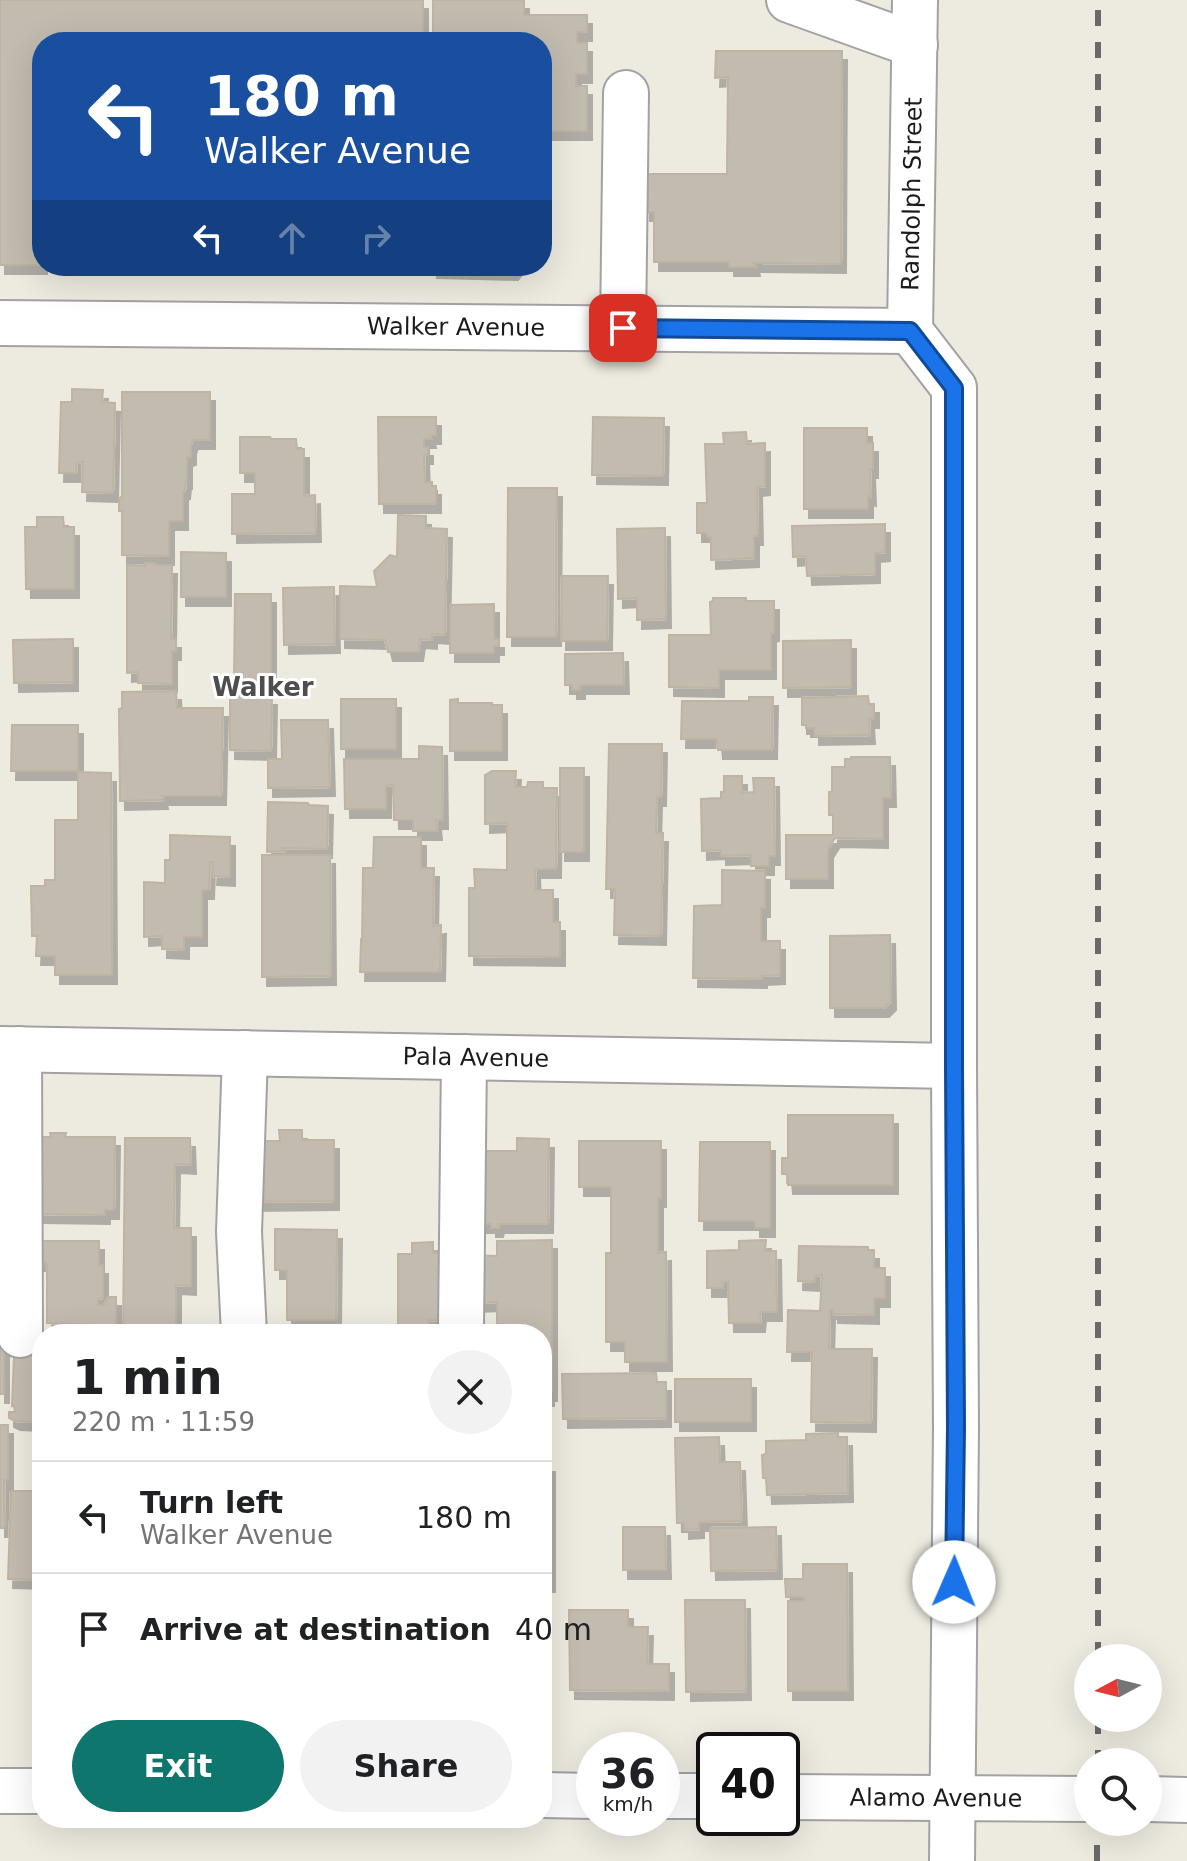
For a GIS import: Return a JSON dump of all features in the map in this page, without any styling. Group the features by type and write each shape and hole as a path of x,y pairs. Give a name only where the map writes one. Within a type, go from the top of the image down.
{"street":[{"path":"789,0 915,45"},
{"name":"Randolph Street","path":"910,331 915,0"},
{"path":"623,328 626,93"},
{"name":"Walker Avenue","path":"0,323 910,331"},
{"path":"910,331 954,388 956,1427 952,1861"},
{"path":"10,1049 20,1335"},
{"name":"Pala Avenue","path":"10,1049 954,1066"},
{"path":"244,1324 239,1232 245,1053"},
{"path":"461,1324 464,1057"},
{"path":"0,1791 32,1791"},
{"path":"552,1795 576,1796"},
{"name":"Alamo Avenue","path":"800,1797 1074,1799"},
{"path":"1162,1799 1187,1800"}],"building":[{"path":"0,0 423,0 423,32 32,32 32,265 0,265"},
{"path":"433,0 524,0 524,15 587,15 587,32 577,32 577,43 587,43 587,74 576,74 576,86 587,86 587,131 552,131 552,32 433,32"},
{"path":"716,51 842,51 841,264 754,263 755,267 729,267 729,262 654,262 654,212 645,212 645,174 727,174 728,77 715,78"},
{"path":"72,389 103,390 102,402 115,403 113,493 82,492 83,462 77,463 76,473 59,473 61,402 72,402"},
{"path":"122,392 210,392 210,440 193,440 191,445 183,491 183,521 169,521 169,556 122,555 119,498 122,497"},
{"path":"378,417 436,417 436,435 424,439 428,455 424,455 425,482 436,486 436,504 379,504"},
{"path":"593,417 664,418 663,476 592,475"},
{"path":"804,428 867,428 867,443 873,443 868,509 804,509"},
{"path":"746,432 747,444 765,443 765,486 757,487 758,536 754,536 754,558 711,560 711,537 707,537 707,533 697,533 697,503 707,503 705,444 724,444 723,433"},
{"path":"240,437 296,439 297,449 304,449 304,496 315,495 316,533 232,534 232,494 255,494 255,473 240,473"},
{"path":"508,488 557,488 556,637 507,637"},
{"path":"398,515 426,516 426,528 447,529 445,635 432,634 432,640 420,639 418,652 388,652 385,640 340,639 340,586 377,587 374,571 390,555 397,557"},
{"path":"37,517 63,517 64,527 74,527 74,589 26,589 25,527 37,527"},
{"path":"885,524 885,552 875,553 875,574 807,576 806,556 793,557 792,526"},
{"path":"665,528 666,619 637,620 637,598 618,599 617,529"},
{"path":"181,552 226,553 226,597 181,597"},
{"path":"145,563 172,565 171,639 176,639 176,651 172,651 172,684 138,683 138,672 127,673 127,565 145,566"},
{"path":"562,576 608,576 607,641 561,641"},
{"path":"334,587 335,644 284,645 283,588"},
{"path":"235,594 271,594 271,682 234,681"},
{"path":"713,598 774,601 771,670 719,670 719,688 669,687 669,635 711,635 710,602"},
{"path":"494,604 494,639 499,639 499,646 494,646 494,653 450,653 450,605"},
{"path":"73,639 73,682 14,683 13,640"},
{"path":"851,640 851,687 783,688 783,641"},
{"path":"623,653 624,685 580,685 580,690 572,690 572,685 565,685 565,654"},
{"path":"176,691 177,708 223,708 221,796 162,796 163,800 120,801 119,709 122,708 122,692"},
{"path":"230,696 272,696 271,751 230,750"},
{"path":"868,696 869,704 874,704 874,719 869,719 870,735 814,736 814,728 802,725 802,698"},
{"path":"749,697 773,697 772,750 718,750 717,739 681,739 682,701 749,701"},
{"path":"341,699 396,699 396,749 341,749"},
{"path":"458,699 458,703 502,705 502,751 450,751 450,700"},
{"path":"281,720 328,720 330,787 268,788 268,759 282,759"},
{"path":"12,725 78,725 78,771 11,771"},
{"path":"609,744 662,744 661,797 657,797 656,833 663,833 661,936 614,935 615,889 606,889"},
{"path":"419,746 442,747 443,820 436,820 437,831 413,831 413,820 394,820 393,785 386,786 386,809 345,809 344,759 419,759"},
{"path":"890,757 891,798 883,798 883,839 835,838 828,849 828,879 786,879 786,835 833,835 833,815 829,815 832,767 845,767 845,759"},
{"path":"560,768 584,768 584,852 560,852"},
{"path":"492,771 516,771 515,787 527,787 528,782 543,782 543,788 557,788 556,869 535,869 536,890 553,890 553,922 560,922 560,957 469,956 469,888 475,888 474,869 507,870 507,823 485,824 485,775"},
{"path":"78,772 111,773 112,975 55,975 55,956 36,956 37,936 32,936 31,886 45,886 45,880 55,880 55,820 78,820"},
{"path":"724,776 742,776 742,793 754,792 753,778 774,778 775,856 769,856 769,866 751,866 751,855 721,856 721,850 702,851 701,799 721,798"},
{"path":"268,802 328,806 327,849 283,848 284,851 267,852"},
{"path":"170,835 230,837 230,877 212,876 213,862 210,862 209,890 202,890 202,937 184,937 184,950 162,949 162,936 144,937 144,882 165,883 165,860 170,860"},
{"path":"374,837 421,837 421,868 434,868 433,926 441,925 440,972 360,972 363,868 373,868"},
{"path":"262,855 330,855 331,976 262,977"},
{"path":"722,870 765,871 761,941 780,941 780,975 762,976 762,979 693,978 694,906 722,905"},
{"path":"890,935 891,1001 884,1008 830,1008 830,936"},
{"path":"788,1115 893,1115 893,1185 788,1185 787,1174 782,1174 782,1158 788,1158"},
{"path":"279,1130 302,1130 302,1140 334,1140 334,1201 247,1202 248,1141 280,1141"},
{"path":"50,1133 66,1133 65,1137 115,1137 114,1210 105,1210 105,1215 39,1214 29,1137 51,1137"},
{"path":"125,1138 190,1138 191,1165 175,1164 174,1228 191,1228 191,1286 176,1285 176,1324 123,1324"},
{"path":"517,1138 549,1139 548,1224 499,1224 498,1228 491,1228 491,1224 477,1224 478,1151 517,1151"},
{"path":"579,1141 661,1141 658,1253 666,1252 667,1362 625,1362 625,1342 606,1342 606,1253 611,1253 611,1187 579,1187"},
{"path":"700,1142 770,1142 770,1228 755,1228 755,1221 699,1221"},
{"path":"275,1229 337,1230 336,1320 287,1320 287,1270 275,1270"},
{"path":"552,1240 552,1324 497,1324 497,1302 474,1303 473,1255 497,1256 497,1241"},
{"path":"766,1240 765,1251 776,1251 777,1312 761,1312 760,1323 729,1323 728,1282 722,1282 723,1288 707,1288 707,1251 739,1250 739,1241"},
{"path":"40,1241 99,1241 103,1298 98,1299 98,1305 104,1305 109,1297 116,1297 116,1324 47,1323 47,1264 39,1262"},
{"path":"433,1242 433,1253 447,1253 448,1321 398,1324 398,1254 412,1254 412,1243"},
{"path":"799,1246 868,1247 868,1250 874,1250 874,1268 885,1268 885,1298 874,1298 874,1315 833,1314 830,1310 829,1349 872,1349 871,1423 811,1422 812,1352 787,1352 788,1310 820,1311 822,1275 815,1276 815,1282 798,1281"},
{"path":"0,1323 4,1323 4,1394 0,1394"},
{"path":"14,1355 32,1356 32,1422 9,1418 9,1412 15,1412 12,1406"},
{"path":"656,1373 657,1382 666,1382 666,1418 563,1419 562,1374"},
{"path":"675,1379 751,1379 751,1422 675,1422"},
{"path":"0,1425 8,1425 5,1528 0,1528"},
{"path":"838,1433 838,1437 847,1437 848,1493 767,1495 762,1455 766,1454 766,1441 806,1440 806,1434"},
{"path":"719,1437 720,1462 740,1462 742,1521 699,1522 699,1529 684,1530 684,1523 677,1523 675,1438"},
{"path":"11,1491 32,1491 32,1580 8,1579"},
{"path":"623,1527 665,1527 666,1570 623,1570"},
{"path":"776,1527 777,1570 711,1571 710,1528"},
{"path":"803,1564 847,1564 848,1691 788,1691 788,1601 804,1601 804,1597 786,1597 785,1579 803,1579"},
{"path":"685,1600 745,1600 746,1691 686,1692"},
{"path":"569,1610 628,1610 628,1627 648,1627 647,1664 669,1664 669,1691 570,1690"}],"railway":[{"path":"1098,0 1098,1644"},
{"path":"1098,1732 1098,1748"},
{"path":"1097,1836 1097,1861"}],"district":[{"name":"Walker","path":"263,687"}],"route":[{"path":"623,328 910,331 954,388 954,1582"}]}
